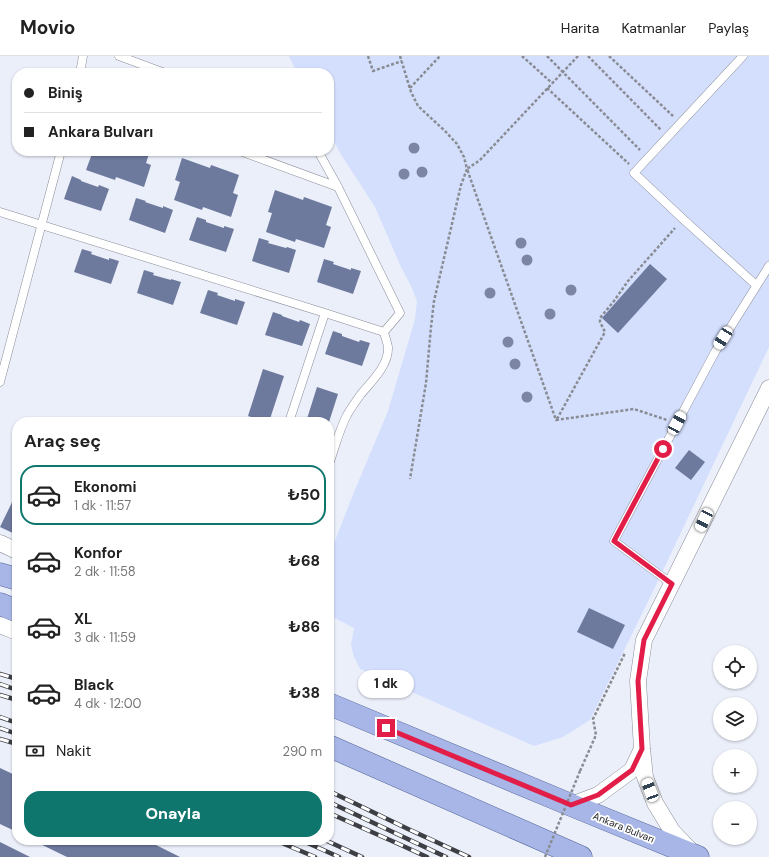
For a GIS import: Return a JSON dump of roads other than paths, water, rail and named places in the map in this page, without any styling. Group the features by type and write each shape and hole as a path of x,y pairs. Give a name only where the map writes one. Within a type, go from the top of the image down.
{"main road":[{"path":"0,574 12,578"},
{"path":"0,604 12,609"},
{"name":"Ankara Bulvarı","path":"334,706 696,856"},
{"path":"334,748 581,857"}],"street":[{"path":"696,856 672,830 655,803 645,777 638,681 644,640 769,388"},
{"path":"0,543 12,549"},
{"path":"0,626 12,630"},
{"path":"571,805 598,795 632,770 642,749"},
{"path":"334,752 355,758"}],"lane":[{"path":"81,68 83,56"},
{"path":"119,56 151,68"},
{"path":"743,56 634,172 756,286"},
{"path":"0,382 60,156"},
{"path":"254,156 338,187"},
{"path":"321,156 338,187 400,313 384,332"},
{"path":"0,212 384,332"},
{"path":"672,584 614,541 715,352 769,266"},
{"path":"291,417 325,313"},
{"path":"334,449 343,423 348,414 360,395 379,373 383,365 388,348 384,332"}],"railway":[{"path":"0,674 12,678"},
{"path":"0,684 12,688"},
{"path":"0,695 12,699"},
{"path":"0,717 12,721"},
{"path":"0,728 12,732"},
{"path":"0,739 12,743"},
{"path":"334,793 469,857"},
{"path":"334,804 446,857"},
{"path":"334,815 427,857"},
{"path":"334,844 362,857"},
{"path":"287,845 315,857"},
{"path":"312,845 339,857"}]}
